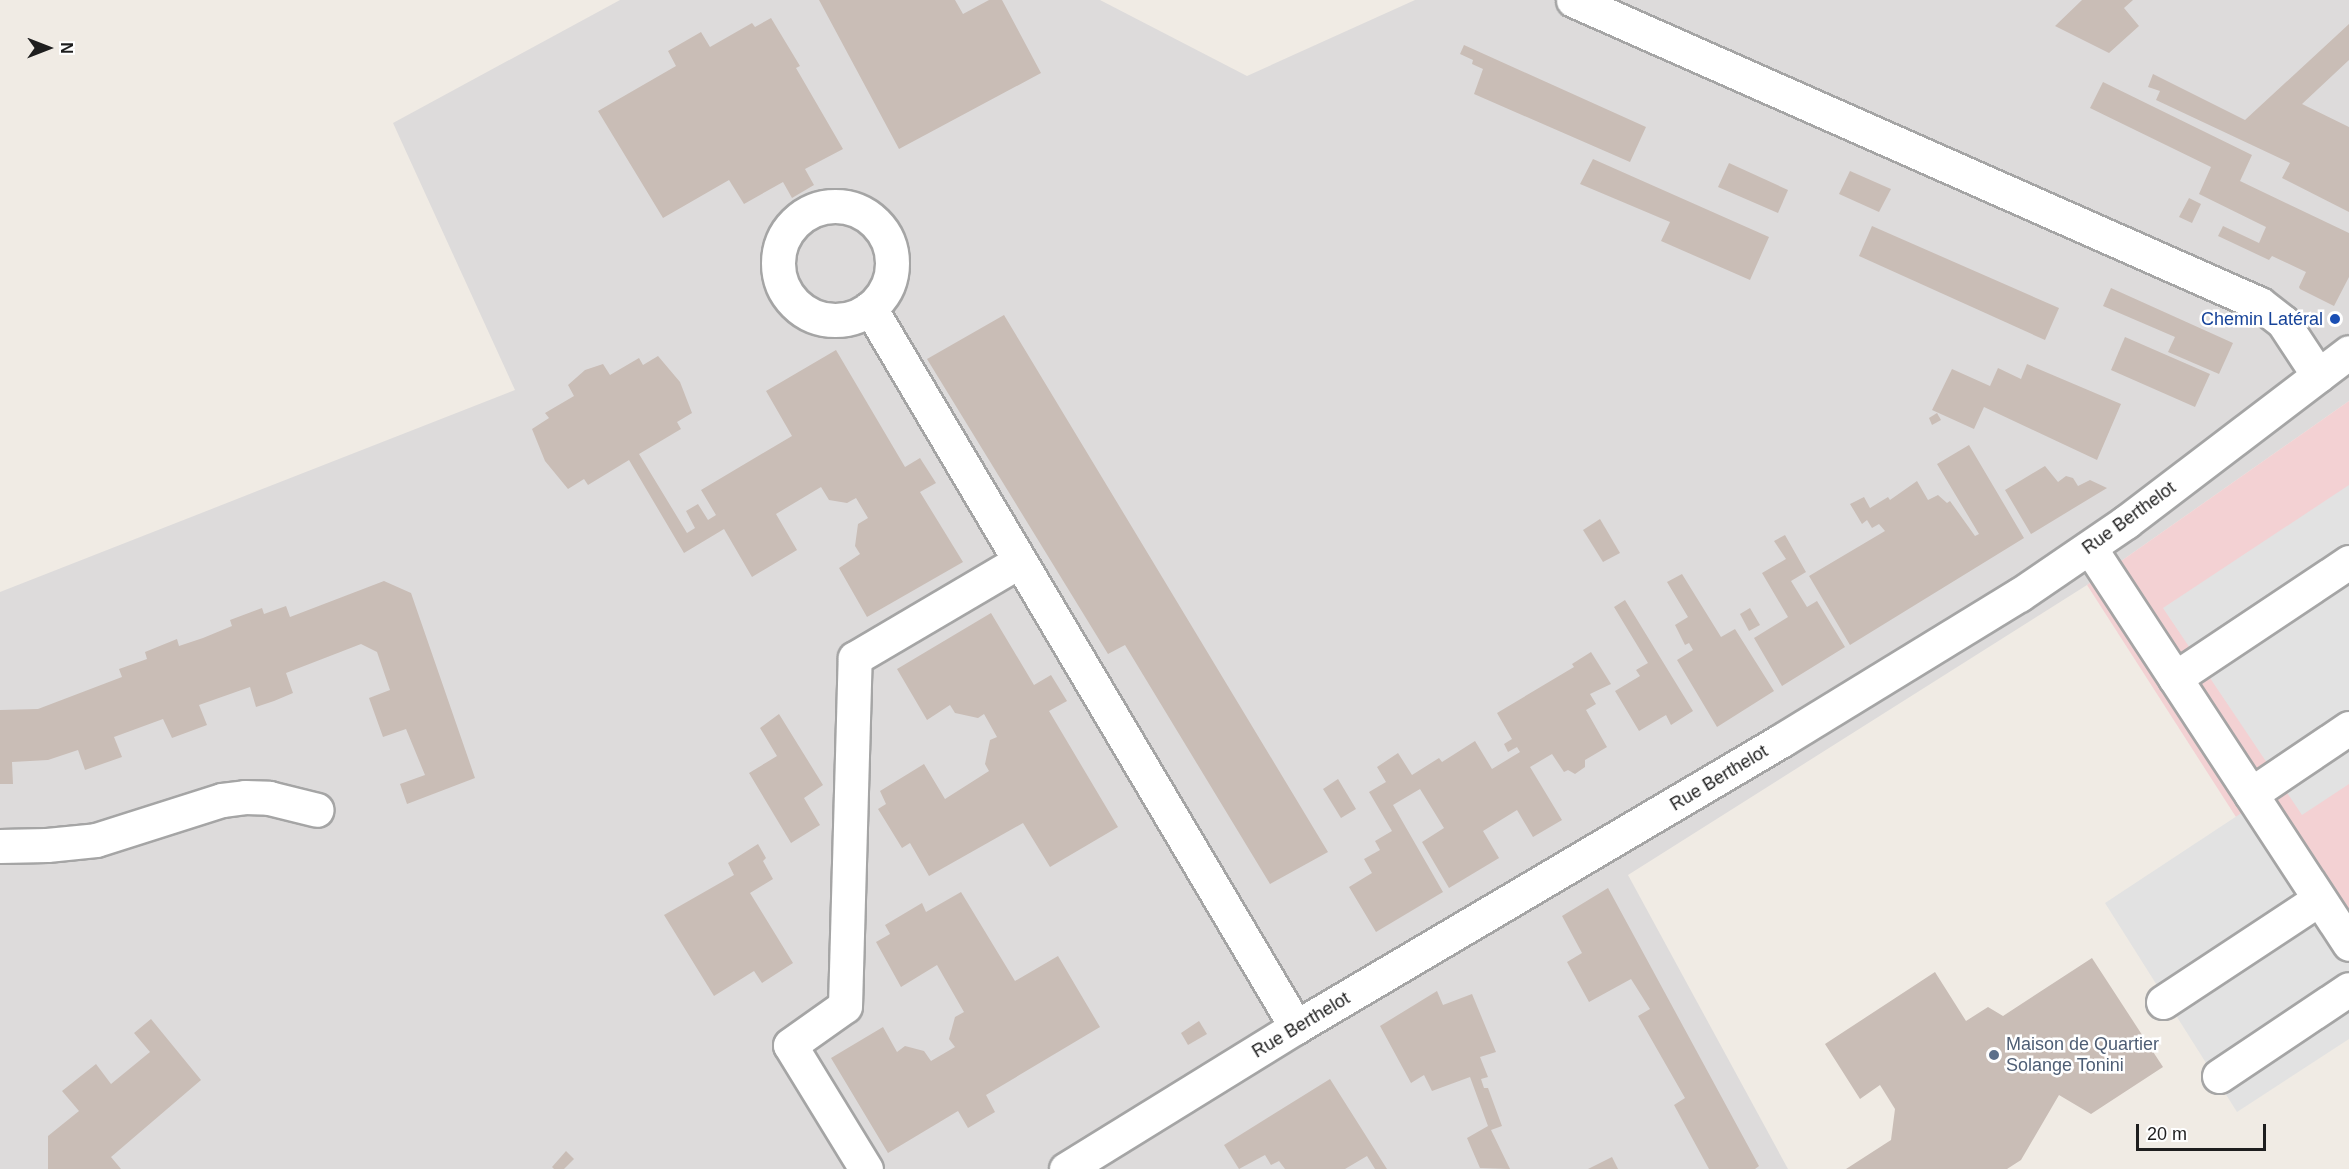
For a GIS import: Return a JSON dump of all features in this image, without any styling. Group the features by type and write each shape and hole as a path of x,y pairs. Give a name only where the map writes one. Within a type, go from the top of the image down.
{"street":[{"path":"1573,0 2260,304 2283,322 2318,375"},
{"path":"870,308 1018,562 1296,1027"},
{"name":"Rue Berthelot","path":"1066,1169 1296,1027 1782,741 2011,601 2090,548 2349,352"},
{"path":"2090,548 2349,944"},
{"path":"866,1169 790,1045 845,1006 855,658 1018,562"},
{"path":"2175,678 2349,562"},
{"path":"2251,794 2349,728"},
{"path":"0,846 47,845 96,840 222,800 245,796 269,798 317,810"},
{"path":"2163,1002 2319,898"},
{"path":"2219,1076 2349,988"}],"shaded area":[{"path":"620,0 1100,0 1247,76 1415,0 2349,0 2349,401 2087,585 1628,875 1788,1169 0,1169 0,592 515,390 393,123"},
{"path":"2349,401 2349,993 2087,585"},
{"path":"2349,485 2349,784 2302,815 2163,608"},
{"path":"2246,810 2349,960 2349,1039 2237,1112 2105,903"}],"building":[{"path":"819,0 955,0 963,14 989,0 1002,0 1041,73 899,149"},
{"path":"2082,0 2133,0 2124,8 2139,26 2109,53 2055,26"},
{"path":"771,18 800,66 796,68 843,149 805,169 814,185 792,198 783,182 744,204 729,180 663,218 598,111 676,66 668,51 701,32 710,47 752,23 755,27"},
{"path":"2349,24 2349,60 2302,104 2349,127 2349,212 2282,178 2290,163 2156,100 2160,91 2148,87 2153,74 2245,120"},
{"path":"1464,45 1646,127 1630,162 1474,94 1483,69 1472,64 1473,60 1460,54"},
{"path":"2103,82 2252,155 2240,181 2349,233 2349,277 2334,306 2300,289 2306,272 2272,256 2269,260 2218,236 2223,226 2259,243 2266,227 2199,194 2211,167 2090,108"},
{"path":"1593,159 1769,237 1750,280 1661,241 1670,222 1580,184"},
{"path":"1729,163 1788,190 1778,213 1718,187"},
{"path":"1850,171 1891,189 1879,212 1839,194"},
{"path":"2189,198 2201,204 2192,223 2179,217"},
{"path":"1872,226 2059,308 2045,340 1859,256"},
{"path":"2111,288 2233,343 2219,374 2168,352 2175,337 2103,306"},
{"path":"1004,315 1328,852 1270,884 1125,645 1108,654 927,359"},
{"path":"2125,337 2210,374 2195,407 2111,370"},
{"path":"836,350 905,467 920,458 936,483 920,492 963,562 867,617 839,568 860,554 855,546 858,524 868,518 856,498 847,503 829,500 821,487 776,514 797,550 752,577 724,529 684,553 629,460 588,485 584,479 568,489 545,461 532,429 549,418 545,413 574,396 568,385 585,370 603,364 610,375 639,358 643,365 658,356 680,382 692,413 677,422 681,429 639,454 687,533 695,528 686,511 698,504 708,520 716,515 701,490 792,436 766,391"},
{"path":"2027,364 2121,404 2097,460 1984,407 1974,429 1932,410 1952,369 1990,386 1998,368 2021,379"},
{"path":"1937,413 1941,420 1932,425 1929,418"},
{"path":"1969,445 2024,538 1850,645 1809,576 1885,531 1879,524 1872,528 1867,520 1862,524 1850,504 1864,497 1870,508 1888,497 1890,500 1917,481 1928,500 1938,495 1947,503 1950,501 1975,536 1979,534 1937,464"},
{"path":"2045,466 2058,482 2066,476 2073,478 2078,486 2090,480 2107,488 2031,534 2005,490"},
{"path":"1600,519 1620,553 1603,562 1583,530"},
{"path":"1785,535 1806,572 1791,581 1807,607 1817,601 1845,647 1782,686 1754,638 1788,617 1762,573 1786,559 1774,541"},
{"path":"1682,574 1721,637 1735,629 1774,691 1717,727 1677,660 1693,650 1689,643 1685,645 1675,625 1688,617 1667,582"},
{"path":"384,581 411,593 475,778 407,804 400,784 425,775 406,729 383,737 369,698 390,690 377,652 361,644 286,673 293,693 274,701 256,707 250,687 199,705 207,725 172,738 163,719 114,737 122,757 85,770 78,750 48,760 12,762 13,784 0,784 0,710 38,709 122,677 119,669 147,659 145,652 177,639 179,646 203,638 232,626 230,620 262,608 264,614 286,606 290,617"},
{"path":"1625,600 1693,711 1671,725 1666,715 1639,731 1615,691 1640,676 1636,670 1648,663 1614,607"},
{"path":"1750,608 1760,625 1749,631 1740,614"},
{"path":"991,613 1034,685 1051,675 1067,701 1049,711 1118,827 1050,867 1023,823 929,876 910,843 902,848 878,809 886,804 880,791 924,764 945,799 989,771 985,764 990,740 997,737 984,714 978,718 955,713 950,705 927,720 897,669"},
{"path":"1591,652 1611,684 1590,694 1596,704 1586,710 1607,747 1585,760 1585,767 1575,774 1568,770 1564,772 1552,754 1530,767 1562,820 1533,837 1517,810 1483,831 1499,858 1449,888 1422,842 1444,828 1420,789 1393,805 1443,892 1376,932 1349,887 1372,873 1364,859 1380,850 1375,841 1392,831 1369,792 1386,782 1377,767 1398,753 1412,775 1439,758 1442,762 1475,741 1492,769 1520,752 1517,747 1508,752 1504,744 1512,739 1497,713 1574,667 1572,664"},
{"path":"779,714 823,785 804,798 820,825 791,843 749,773 777,756 760,728"},
{"path":"1338,779 1356,809 1341,818 1323,789"},
{"path":"758,844 766,858 763,861 773,879 750,893 793,963 762,983 754,971 714,996 664,915 734,875 728,863"},
{"path":"1608,888 1759,1166 1755,1169 1709,1169 1674,1105 1685,1098 1638,1016 1650,1009 1631,979 1589,1002 1567,962 1582,953 1562,916"},
{"path":"961,892 1015,981 1058,956 1100,1027 986,1095 995,1112 968,1128 958,1111 888,1153 831,1058 883,1027 897,1052 905,1046 924,1051 931,1061 955,1047 949,1039 955,1017 964,1012 937,965 901,987 876,942 890,934 885,925 922,903 926,912"},
{"name":"Maison de Quartier Solange Tonini","path":"2092,958 2163,1067 2091,1114 2059,1095 2021,1160 2007,1169 1846,1169 1891,1140 1895,1109 1880,1085 1860,1099 1825,1044 1935,972 1966,1021 1988,1007 2003,1016"},
{"path":"1437,991 1443,1005 1472,994 1496,1052 1480,1057 1488,1077 1481,1079 1484,1088 1488,1088 1502,1126 1491,1130 1510,1169 1480,1168 1467,1138 1488,1126 1470,1077 1432,1091 1424,1075 1411,1083 1380,1026"},
{"path":"151,1019 201,1080 111,1157 121,1169 48,1169 48,1136 79,1111 62,1091 96,1064 111,1084 150,1052 134,1033"},
{"path":"1199,1021 1207,1034 1188,1045 1181,1033"},
{"path":"1330,1079 1387,1169 1375,1169 1367,1156 1345,1169 1285,1169 1279,1161 1271,1165 1265,1155 1239,1169 1224,1145"},
{"path":"566,1151 574,1159 564,1169 554,1169 552,1167"},
{"path":"1612,1157 1618,1169 1588,1169"}],"place":[{"name":"Chemin Latéral","path":"2335,319"},
{"name":"Maison de Quartier Solange Tonini","path":"1994,1055"}]}
